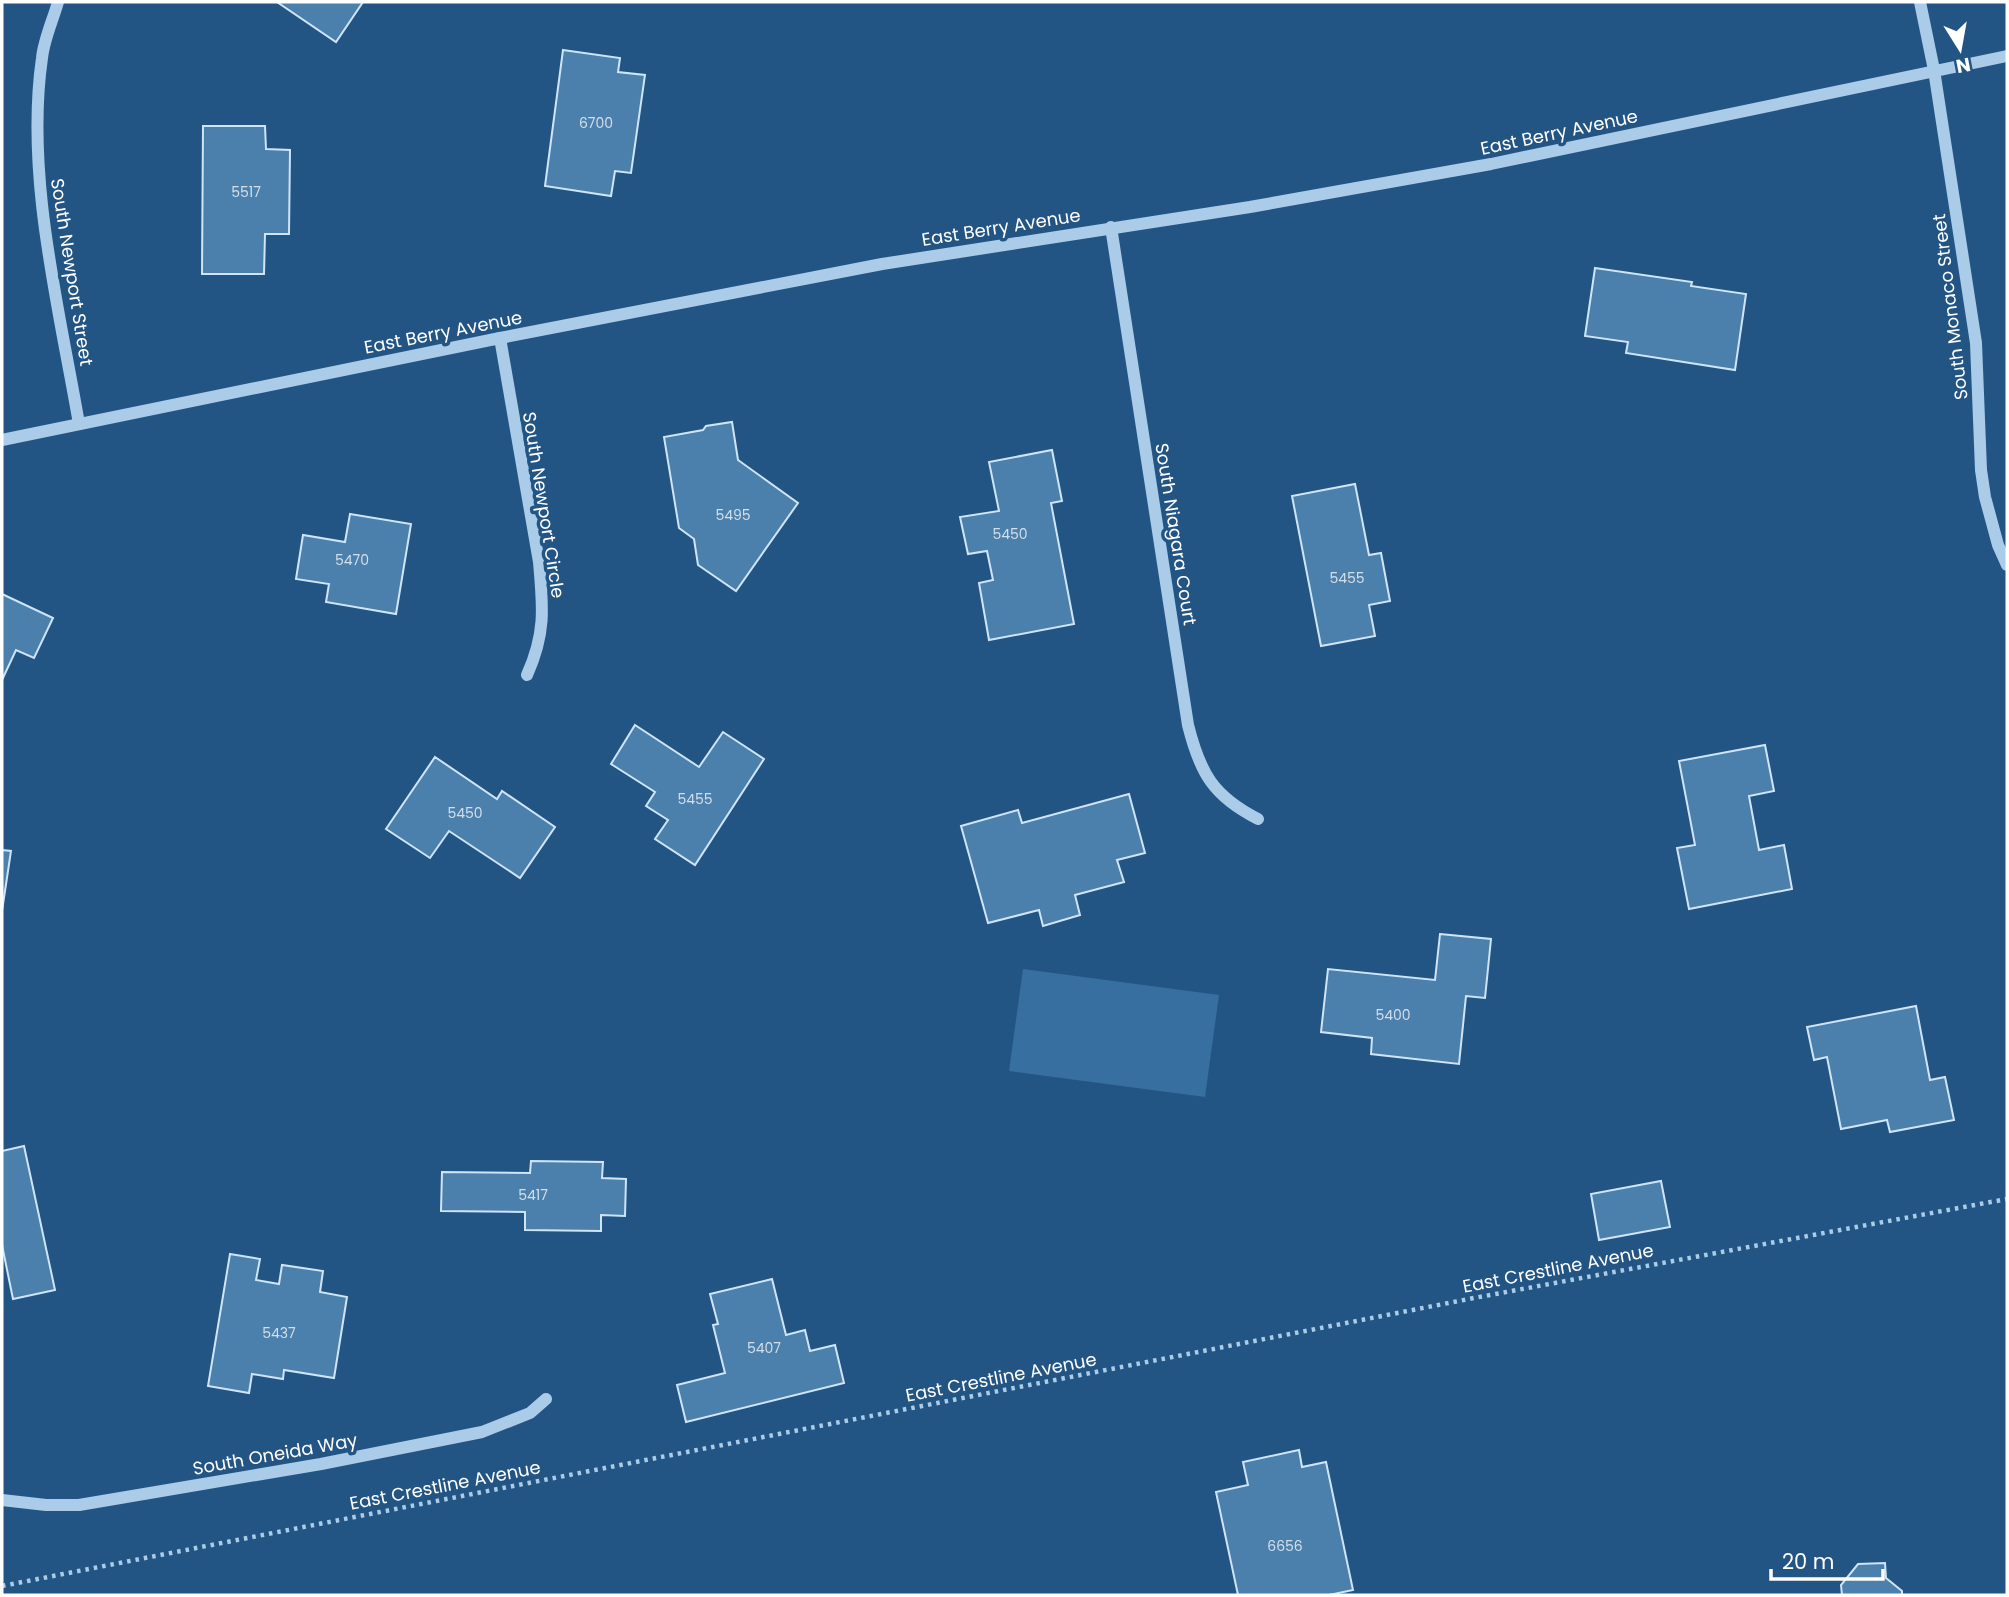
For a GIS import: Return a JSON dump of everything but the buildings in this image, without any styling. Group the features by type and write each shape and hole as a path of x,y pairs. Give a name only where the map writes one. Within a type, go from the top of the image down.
{"street":[{"name":"South Newport Street","path":"58,2 42,56 37,126 40,197 79,424"},
{"name":"South Monaco Street","path":"1920,2 1934,70 1976,344 1981,470 1985,497 1998,545 2007,565"},
{"name":"East Berry Avenue","path":"2,440 500,338 882,264 1250,207 1492,164 2007,56"},
{"name":"South Niagara Court","path":"1111,227 1188,725 1197,758 1210,782 1241,811 1258,819"},
{"name":"South Newport Circle","path":"500,338 539,562 542,597 542,633 527,675"},
{"name":"South Oneida Way","path":"2,1500 46,1505 79,1505 321,1464 482,1432 530,1413 546,1399"}],"path":[{"name":"East Crestline Avenue","path":"2,1586 1433,1306 2007,1199"}],"shaded area":[{"path":"1023,969 1219,995 1205,1097 1009,1071"}]}
